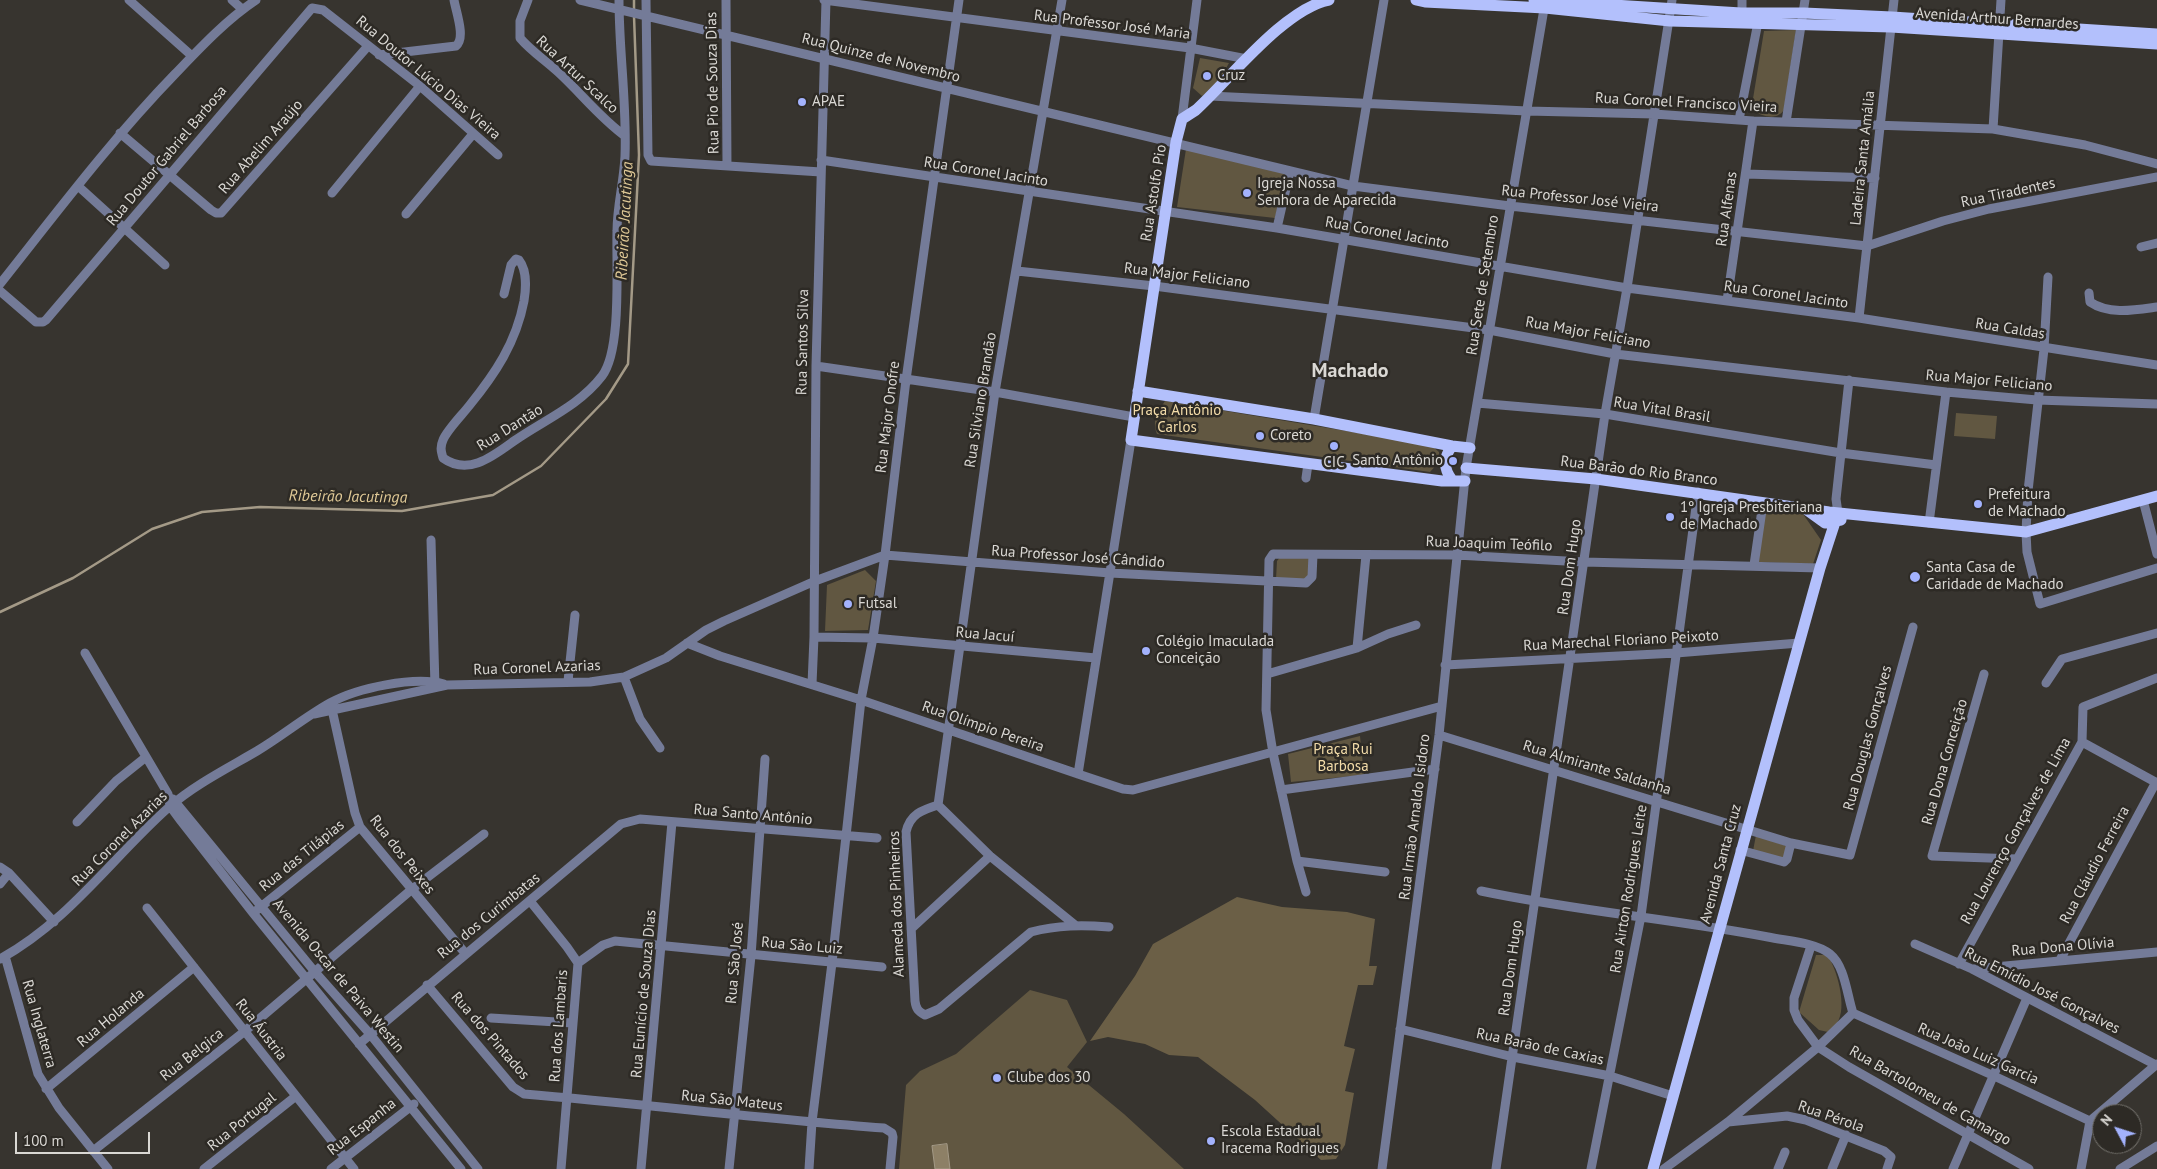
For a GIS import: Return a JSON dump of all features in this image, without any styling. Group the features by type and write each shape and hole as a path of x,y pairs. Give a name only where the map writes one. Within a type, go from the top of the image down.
{"main road":[{"name":"Avenida Arthur Bernardes","path":"1416,0 1545,3 1587,8 1671,10 1742,19 1758,19 1804,13 1837,20 1998,29 2157,44"},
{"path":"1182,119 1189,116 1283,25 1320,1"},
{"name":"Avenida Arthur Bernardes","path":"1758,19 1802,25 1837,20"},
{"name":"Avenida Arthur Bernardes","path":"1998,29 2157,34"},
{"name":"Rua Astolfo Pio","path":"1138,391 1176,142 1182,119"},
{"path":"1465,481 1442,481 1131,440 1138,391 1314,419 1470,448"},
{"path":"1452,446 1446,453 1444,462 1446,473 1452,480"},
{"name":"Rua Barão do Rio Branco","path":"1466,468 1698,492 1806,509 1832,518"},
{"path":"1832,518 1862,514 1929,523 2026,532 2157,496"},
{"name":"Avenida Santa Cruz","path":"1653,1169 1740,850 1826,548 1832,518"}],"street":[{"path":"129,0 192,56"},
{"path":"232,0 242,9"},
{"path":"0,284 120,133 192,56 242,9 256,0"},
{"path":"379,55 456,46 459,44 461,37 454,0"},
{"name":"Rua Artur Scalco","path":"528,0 520,21 520,38 528,48 558,72 602,119 625,136"},
{"name":"Rua Quinze de Novembro","path":"580,0 621,7 725,35 823,57 1290,171"},
{"path":"646,0 648,155 651,161 821,172"},
{"name":"Rua Pio de Souza Dias","path":"726,0 728,166"},
{"name":"Rua Professor José Maria","path":"825,0 1190,48 1246,59"},
{"name":"Rua Santos Silva","path":"812,684 815,581 816,366 825,0"},
{"name":"Rua Major Onofre","path":"809,1169 812,1122 832,963 861,700 873,638 885,556 906,380 959,0"},
{"name":"Rua Silviano Brandão","path":"938,805 995,392 1062,0"},
{"name":"Rua Astolfo Pio","path":"1182,119 1197,0"},
{"path":"1314,419 1384,0"},
{"path":"1742,0 1742,19"},
{"path":"1786,122 1805,0"},
{"name":"Ladeira Santa Amália","path":"1859,318 1894,0"},
{"path":"1993,129 2001,0"},
{"name":"Rua Sete de Setembro","path":"1470,448 1545,3"},
{"name":"Rua Doutor Lúcio Dias Vieira","path":"315,7 323,10 420,86 498,155"},
{"name":"Rua Doutor Gabriel Barbosa","path":"0,291 39,323 46,320 309,9 315,7"},
{"path":"621,7 625,136"},
{"name":"Rua Dom Hugo","path":"1496,1169 1605,414 1671,10"},
{"path":"1740,120 1758,19"},
{"name":"Rua Abelim Araújo","path":"120,133 216,214 221,213 368,46"},
{"path":"332,193 420,86"},
{"name":"Rua Coronel Francisco Vieira","path":"1210,96 1528,111 1654,114 1880,126 1993,129 2085,145 2157,164"},
{"name":"Rua Alfenas","path":"1727,301 1752,120"},
{"path":"406,214 473,134"},
{"name":"Rua Dantão","path":"504,294 511,265 516,259 519,260 523,268 525,292 513,339 503,360 485,386 443,438 440,450 443,458 459,466 471,466 484,461 535,427 561,413 602,376 612,355 615,334 617,228 624,166 625,136"},
{"name":"Rua Coronel Jacinto","path":"821,160 1277,228 1627,288 1859,318"},
{"path":"1277,228 1290,171"},
{"name":"Rua Professor José Vieira","path":"1290,171 1353,186 1510,206 1868,246"},
{"path":"1746,174 1875,178"},
{"name":"Rua Tiradentes","path":"1868,246 1944,221 1989,209 2157,177"},
{"path":"78,186 165,265"},
{"path":"2141,247 2157,243"},
{"name":"Rua Major Feliciano","path":"1017,271 1332,308 1489,330 1615,354 1946,392 2037,400 2157,404"},
{"path":"2048,277 2044,349 2028,491 2026,532 2028,552 2040,604 2157,568"},
{"path":"2089,293 2090,302 2107,309 2127,310 2157,307"},
{"name":"Rua Caldas","path":"1859,318 2044,349 2157,365"},
{"path":"816,366 995,392 1134,417"},
{"path":"1832,518 1836,499 1849,380"},
{"path":"1929,523 1946,392"},
{"name":"Rua Vital Brasil","path":"1477,403 1605,414 1840,453 1936,464"},
{"path":"1078,774 1131,440"},
{"path":"1466,468 1470,448"},
{"path":"1306,478 1308,464"},
{"name":"Rua Irmão Arnaldo Isidoro","path":"1382,1169 1439,735 1466,468"},
{"name":"Rua Airton Rodrigues Leite","path":"1591,1169 1641,916 1698,492"},
{"path":"2143,500 2157,554"},
{"path":"1754,565 1763,502"},
{"path":"431,540 435,684"},
{"name":"Rua Joaquim Teófilo","path":"1269,582 1269,560 1276,553 1313,555 1456,555 1584,562 1820,568"},
{"name":"Rua Professor José Cândido","path":"885,556 970,564 1110,573 1306,583 1312,576 1313,555"},
{"path":"1357,648 1366,555"},
{"name":"Rua Coronel Azarias","path":"2,958 54,922 85,894 173,804 314,714 332,707 435,684 590,682 624,676 666,658 686,642 718,624 815,581 885,556"},
{"path":"1269,582 1266,710 1281,790 1306,892"},
{"path":"568,681 575,615"},
{"path":"1267,674 1357,648 1388,634 1416,625"},
{"name":"Rua Douglas Gonçalves","path":"1850,855 1913,627"},
{"path":"2046,683 2062,659 2157,633"},
{"name":"Rua Jacuí","path":"814,637 873,638 1096,658"},
{"name":"Rua Olímpio Pereira","path":"686,642 720,656 812,684 1078,774 1133,790 1273,753"},
{"name":"Rua Marechal Floriano Peixoto","path":"1445,665 1676,653 1799,643"},
{"path":"85,653 173,804"},
{"name":"Rua Dona Conceição","path":"1984,674 1932,856 2017,859"},
{"path":"624,676 640,719 660,748"},
{"name":"Rua Lourenço Gonçalves de Lima","path":"1959,964 2082,742 2083,707 2157,678"},
{"path":"1273,753 1442,706"},
{"name":"Rua dos Peixes","path":"332,707 355,814 360,827 465,954"},
{"name":"Rua Almirante Saldanha","path":"1439,735 1657,800 1791,843 1850,855"},
{"path":"2082,742 2156,782"},
{"path":"77,822 116,781 146,757"},
{"name":"Rua São José","path":"729,1169 751,956 765,759"},
{"path":"1281,790 1434,769"},
{"name":"Rua Cláudio Ferreira","path":"2060,960 2156,782"},
{"name":"Avenida Oscar de Paiva Westin","path":"173,804 370,1034 420,1099 478,1169"},
{"name":"Avenida Oscar de Paiva Westin","path":"173,804 253,914 460,1169"},
{"path":"938,805 990,856 1075,925 1109,926"},
{"name":"Alameda dos Pinheiros","path":"938,805 914,815 908,823 906,832 914,1001 916,1008 925,1015 939,1009 1031,932 1075,925"},
{"name":"Rua Santo Antônio","path":"627,821 640,819 877,838"},
{"name":"Rua dos Curimbatas","path":"359,1044 427,984 627,821"},
{"name":"Rua Eunício de Souza Dias","path":"641,1169 672,822"},
{"name":"Rua das Tilápias","path":"253,914 360,827"},
{"name":"Rua Belgica","path":"93,1151 245,1031 412,890 484,834"},
{"path":"1740,850 1784,862 1787,859 1791,843"},
{"path":"911,929 990,856"},
{"path":"1297,861 1385,872"},
{"path":"0,867 9,873 54,922"},
{"path":"0,884 9,873"},
{"path":"1481,891 1534,902 1719,928 1811,946 1828,952 1838,963 1853,1013 1818,1047 1728,1122 1664,1169"},
{"name":"Rua dos Lambaris","path":"530,901 578,963 561,1169"},
{"name":"Rua Áustria","path":"148,908 354,1169"},
{"name":"Rua São Luiz","path":"578,963 609,942 882,967"},
{"name":"Rua Emídio José Gonçalves","path":"1915,944 1972,970 2157,1064"},
{"path":"1811,946 1794,998 1794,1010 1798,1020 1818,1047"},
{"name":"Rua Dona Olívia","path":"1972,970 2157,952"},
{"name":"Rua Inglaterra","path":"2,958 38,1074 46,1089 108,1169"},
{"name":"Rua Holanda","path":"46,1089 194,968"},
{"name":"Rua dos Pintados","path":"427,984 518,1092 568,1098"},
{"path":"1953,1169 2026,998"},
{"name":"Rua João Luiz Garcia","path":"1853,1013 1992,1075 2090,1122"},
{"path":"491,1018 573,1022"},
{"name":"Rua Barão de Caxias","path":"1400,1029 1513,1057 1610,1076 1673,1096"},
{"name":"Rua Bartolomeu de Camargo","path":"1818,1047 1849,1067 1967,1133 2017,1165 2029,1169"},
{"path":"2081,1169 2090,1122 2157,1064"},
{"name":"Rua Portugal","path":"204,1169 296,1096"},
{"name":"Rua São Mateus","path":"568,1098 648,1105 734,1116 884,1128 892,1133 894,1137 890,1169"},
{"name":"Rua Espanha","path":"331,1169 420,1099"},
{"name":"Rua Pérola","path":"1728,1122 1787,1116 1806,1120 1884,1151 1891,1157 1887,1169"},
{"path":"1832,1169 1846,1135"},
{"path":"2120,1169 2157,1146"},
{"path":"1778,1169 1785,1152"}],"green space":[{"path":"1796,30 1784,110 1773,117 1751,111 1764,31"},
{"path":"1200,58 1229,63 1215,88 1202,96 1193,88"},
{"path":"1186,149 1286,174 1275,218 1177,207"},
{"name":"Praça Antônio Carlos","path":"1165,401 1431,445 1439,452 1439,462 1430,472 1157,434 1156,417"},
{"path":"1956,413 1997,416 1995,439 1954,436"},
{"path":"1767,508 1803,514 1821,540 1813,564 1758,562 1764,512"},
{"path":"1281,556 1310,557 1309,574 1305,580 1276,579 1277,561"},
{"path":"865,570 876,581 868,630 825,631 827,585"},
{"name":"Praça Rui Barbosa","path":"1360,736 1364,775 1291,782 1288,754"},
{"path":"1756,835 1789,847 1784,861 1753,851"},
{"path":"1816,955 1827,955 1831,961 1840,988 1840,1016 1837,1023 1828,1032 1819,1030 1799,1012"},
{"name":"Clube dos 30","path":"1030,990 1067,1000 1087,1042 1067,1067 1124,1114 1184,1169 899,1169 906,1085 920,1071 956,1054"}],"shaded area":[{"path":"1237,897 1282,907 1347,912 1375,919 1369,966 1377,966 1373,985 1358,985 1344,1046 1355,1049 1345,1091 1354,1093 1345,1145 1336,1159 1321,1160 1255,1100 1198,1057 1169,1055 1145,1044 1108,1037 1090,1041 1135,976 1153,944"},
{"path":"947,1144 950,1169 935,1169 932,1146"}],"waterway":[{"name":"Ribeirão Jacutinga","path":"634,0 634,10"},
{"name":"Ribeirão Jacutinga","path":"0,612 73,578 152,529 202,512 260,507 402,511 493,495 541,466 606,399 628,364 639,155 634,16"}],"place":[{"name":"Cruz","path":"1207,76"},
{"name":"APAE","path":"802,102"},
{"name":"Igreja Nossa Senhora de Aparecida","path":"1247,193"},
{"name":"Coreto","path":"1260,436"},
{"name":"CIC","path":"1334,446"},
{"name":"Santo Antônio","path":"1453,461"},
{"name":"Prefeitura de Machado","path":"1978,504"},
{"name":"1º Igreja Presbiteriana de Machado","path":"1670,517"},
{"name":"Santa Casa de Caridade de Machado","path":"1915,577"},
{"name":"Futsal","path":"848,604"},
{"name":"Colégio Imaculada Conceição","path":"1146,651"},
{"name":"Clube dos 30","path":"997,1078"},
{"name":"Escola Estadual Iracema Rodrigues","path":"1211,1141"}],"district":[{"name":"Machado","path":"1350,371"}]}
